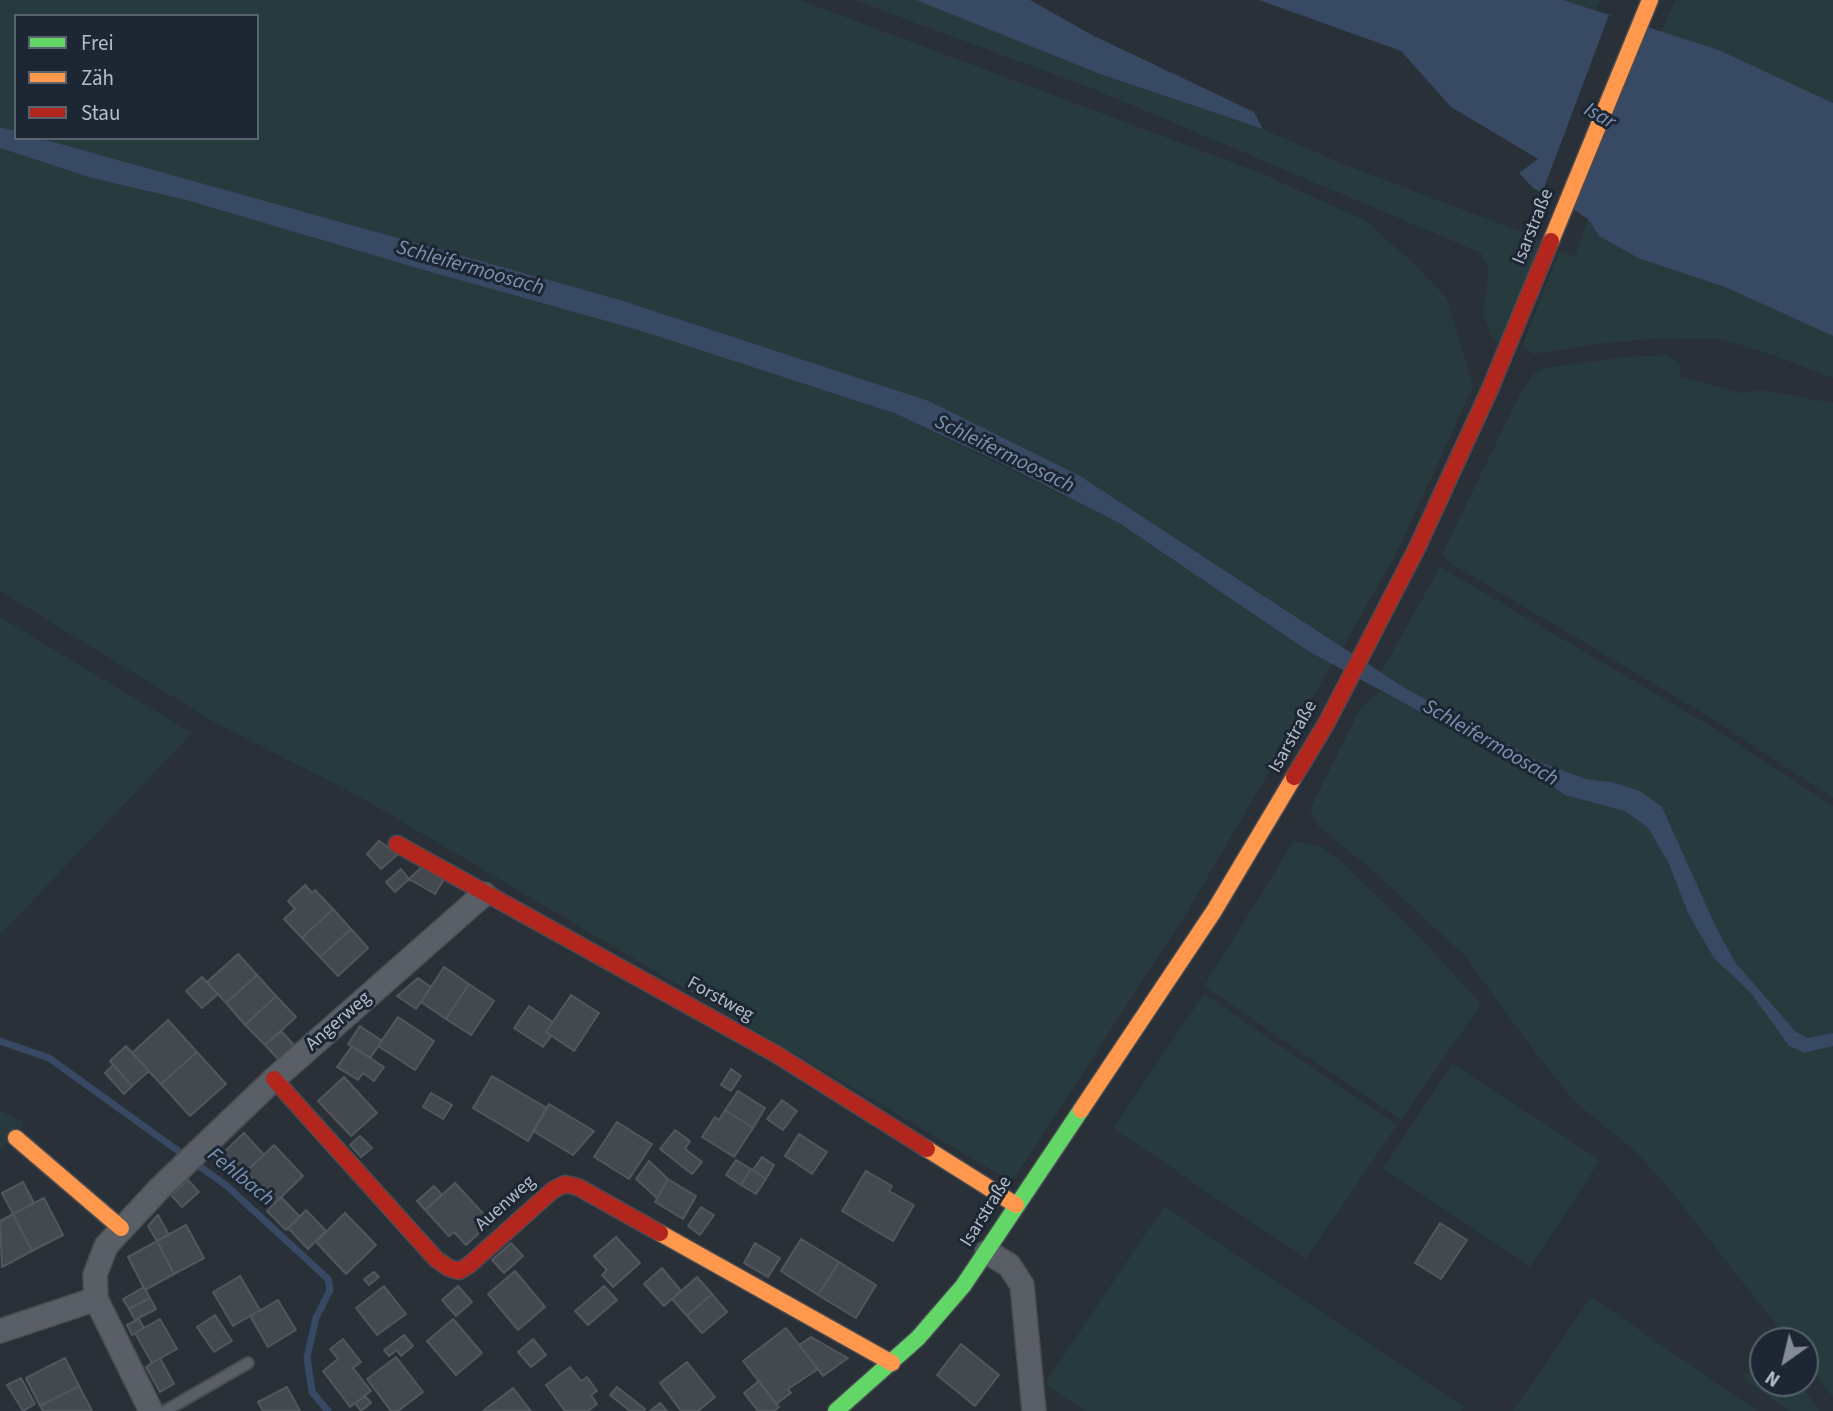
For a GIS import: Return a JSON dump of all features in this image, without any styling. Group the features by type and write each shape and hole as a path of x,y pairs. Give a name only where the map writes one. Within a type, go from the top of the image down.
{"street":[{"name":"Isarstraße","path":"836,1411 892,1363 949,1304 987,1252 1214,911 1326,724 1422,538 1523,310 1650,0"},
{"name":"Forstweg","path":"397,845 776,1054 1016,1205"},
{"name":"Angerweg","path":"96,1298 95,1275 101,1258 106,1246 121,1228 274,1079 484,894"},
{"name":"Auenweg","path":"274,1079 436,1259 449,1268 459,1270 469,1265 553,1190 565,1184 578,1186 892,1363"},
{"path":"16,1138 121,1228"},
{"path":"987,1252 1009,1265 1022,1285 1034,1411"},
{"path":"0,1331 96,1298 151,1411"}],"lane":[{"path":"165,1411 248,1363"}],"green space":[{"path":"0,0 800,0 1261,173 1366,221 1447,298 1473,387 1396,554 1343,647 1080,476 929,401 617,299 46,140 259,140 259,14 14,14 14,130 0,127"},
{"path":"854,0 916,0 1100,74 1263,129 1343,164 1532,236 1542,242 1501,343 1491,336 1483,315 1489,269 1481,253 1096,90"},
{"path":"1563,0 1600,0 1595,10"},
{"path":"1675,0 1833,0 1833,103 1719,50 1661,32"},
{"path":"0,148 92,178 186,200 635,329 894,413 1119,523 1308,651 1332,664 1189,909 1012,1182 362,798 214,722 0,591"},
{"path":"1588,219 1599,236 1638,258 1725,287 1833,336 1833,378 1770,354 1719,339 1660,338 1596,344 1534,354 1528,351 1523,344 1559,251 1575,256"},
{"path":"1668,355 1681,366 1679,376 1740,393 1760,390 1833,403 1833,798 1715,720 1452,564 1442,554 1521,392 1533,374 1545,368 1625,357"},
{"path":"1440,567 1712,727 1833,806 1833,1033 1807,1038 1795,1031 1735,962 1717,929 1662,807 1611,782 1586,779 1540,762 1405,688 1381,672"},
{"path":"0,617 192,733 0,935"},
{"path":"1380,691 1531,772 1565,795 1625,811 1648,828 1668,862 1688,913 1789,1046 1804,1053 1833,1046 1833,1397 1819,1379 1819,1327 1778,1327 1667,1186 1635,1151 1575,1102 1465,956 1370,868 1318,826 1310,809 1360,709"},
{"path":"1294,841 1321,847 1339,859 1426,944 1481,1004 1401,1120 1204,986"},
{"path":"1204,994 1397,1125 1306,1259 1113,1128"},
{"path":"1452,1063 1600,1160 1530,1267 1383,1169"},
{"path":"0,1111 25,1122 1,1150 0,1150"},
{"path":"1164,1206 1464,1407 1461,1411 1085,1411 1045,1384"},
{"path":"1591,1297 1758,1411 1513,1411"},
{"path":"1749,1370 1749,1382 1743,1378"},
{"path":"1769,1397 1810,1397 1820,1411 1789,1411"}],"water":[{"path":"916,0 1030,0 1092,35 1254,112 1263,129 1100,74"},
{"name":"Isar","path":"1259,0 1563,0 1719,50 1833,103 1833,336 1725,287 1638,258 1599,236 1588,219 1533,188 1519,173 1538,159 1451,107 1401,51"},
{"name":"Schleifermoosach","path":"0,127 14,130 14,140 46,140 617,299 929,401 1080,476 1405,688 1540,762 1586,779 1611,782 1640,791 1662,807 1717,929 1735,962 1795,1031 1807,1038 1833,1033 1833,1046 1804,1053 1789,1046 1751,993 1714,958 1688,913 1668,862 1648,828 1625,811 1565,795 1531,772 1308,651 1119,523 999,462 894,413 635,329 186,200 92,178 0,148"}],"pier":[{"path":"1609,15 1649,27 1563,207 1541,196"}],"building":[{"path":"379,841 398,854 381,869 367,854"},
{"path":"423,866 444,879 435,894 409,879"},
{"path":"401,869 409,879 395,892 386,882"},
{"path":"305,885 312,893 315,890 333,909 302,938 284,919 295,909 288,901"},
{"path":"333,909 351,929 320,957 302,938"},
{"path":"351,929 368,948 338,976 320,957"},
{"path":"238,954 257,975 226,1003 207,982"},
{"path":"444,967 469,984 446,1019 421,1002"},
{"path":"257,975 276,996 245,1025 226,1003"},
{"path":"202,977 218,994 202,1008 186,991"},
{"path":"418,978 431,987 416,1009 397,996"},
{"path":"469,984 494,1001 471,1035 446,1019"},
{"path":"571,995 599,1013 574,1051 546,1032"},
{"path":"276,996 296,1017 265,1045 245,1025"},
{"path":"529,1006 553,1022 546,1032 551,1036 543,1047 514,1028"},
{"path":"398,1017 434,1041 415,1070 378,1046"},
{"path":"168,1020 197,1052 161,1084 132,1053"},
{"path":"360,1026 382,1041 370,1058 348,1044"},
{"path":"281,1031 295,1046 279,1060 265,1045"},
{"path":"126,1046 149,1071 132,1086 110,1061"},
{"path":"352,1046 384,1067 374,1081 363,1073 358,1080 337,1067"},
{"path":"197,1052 226,1084 190,1116 161,1084"},
{"path":"113,1065 132,1086 124,1094 105,1073"},
{"path":"731,1069 741,1076 731,1091 721,1085"},
{"path":"492,1076 547,1108 528,1141 473,1108"},
{"path":"344,1077 377,1113 351,1136 318,1101"},
{"path":"738,1091 765,1108 753,1128 725,1110"},
{"path":"431,1093 452,1105 443,1119 423,1107"},
{"path":"782,1100 797,1111 783,1130 767,1119"},
{"path":"549,1104 594,1131 573,1155 533,1131"},
{"path":"725,1110 753,1128 734,1157 702,1137 715,1117 719,1120"},
{"path":"617,1122 652,1144 629,1179 594,1157"},
{"path":"675,1130 690,1141 685,1149 702,1162 692,1174 660,1149"},
{"path":"244,1133 264,1155 242,1175 222,1154"},
{"path":"799,1134 827,1152 812,1174 785,1156"},
{"path":"360,1136 372,1148 361,1157 350,1145"},
{"path":"274,1145 303,1176 275,1203 246,1172"},
{"path":"762,1157 774,1165 766,1179 753,1170"},
{"path":"736,1160 751,1169 741,1185 726,1175"},
{"path":"649,1161 668,1179 657,1198 636,1179"},
{"path":"751,1169 766,1179 756,1194 741,1185"},
{"path":"866,1171 892,1186 889,1191 914,1205 893,1241 842,1211"},
{"path":"668,1179 696,1196 683,1219 655,1202"},
{"path":"188,1180 199,1192 182,1207 171,1195"},
{"path":"23,1182 34,1203 13,1214 2,1193"},
{"path":"455,1183 491,1222 466,1245 454,1232 449,1236 425,1210"},
{"path":"434,1186 442,1195 425,1210 417,1201"},
{"path":"281,1197 300,1217 286,1230 267,1211"},
{"path":"44,1198 63,1235 32,1251 13,1214"},
{"path":"701,1207 714,1215 700,1235 688,1226"},
{"path":"306,1210 326,1231 308,1249 288,1228"},
{"path":"345,1213 376,1245 346,1274 316,1242"},
{"path":"13,1214 32,1251 2,1267 0,1221"},
{"path":"158,1215 169,1235 157,1241 148,1226"},
{"path":"1440,1223 1467,1240 1441,1279 1415,1263"},
{"path":"186,1225 204,1258 174,1274 157,1241"},
{"path":"616,1237 640,1263 613,1287 602,1275 607,1270 594,1256"},
{"path":"801,1239 839,1262 818,1295 781,1271"},
{"path":"157,1241 174,1274 145,1290 128,1257"},
{"path":"511,1243 523,1256 504,1273 492,1260"},
{"path":"755,1243 780,1258 768,1277 744,1263"},
{"path":"839,1262 876,1285 856,1318 818,1295"},
{"path":"662,1268 681,1291 664,1306 644,1284"},
{"path":"515,1271 545,1307 518,1330 488,1294"},
{"path":"374,1272 379,1277 369,1285 364,1279"},
{"path":"240,1276 260,1310 233,1326 213,1292"},
{"path":"697,1277 712,1294 687,1316 672,1299"},
{"path":"384,1286 406,1314 377,1335 356,1308"},
{"path":"458,1286 472,1302 456,1316 442,1300"},
{"path":"604,1286 617,1300 588,1325 575,1311"},
{"path":"144,1287 150,1298 129,1309 123,1299"},
{"path":"712,1294 727,1312 702,1333 687,1316"},
{"path":"150,1298 156,1309 135,1320 129,1309"},
{"path":"278,1300 296,1330 268,1347 250,1316"},
{"path":"215,1315 232,1341 214,1352 197,1327"},
{"path":"139,1319 144,1328 132,1335 127,1325"},
{"path":"160,1319 177,1349 152,1363 135,1333"},
{"path":"453,1319 482,1353 456,1375 427,1341"},
{"path":"786,1328 818,1369 788,1389 791,1393 776,1404 743,1361"},
{"path":"404,1335 413,1346 401,1356 397,1350 389,1356 384,1350"},
{"path":"811,1337 848,1358 823,1376 799,1345"},
{"path":"343,1339 361,1362 353,1368 371,1391 350,1407 323,1371 338,1359 330,1349"},
{"path":"533,1339 546,1355 531,1367 518,1352"},
{"path":"961,1344 999,1375 975,1406 937,1375"},
{"path":"396,1357 423,1392 398,1411 391,1411 367,1379"},
{"path":"65,1358 79,1386 40,1406 26,1378"},
{"path":"160,1358 174,1384 160,1392 146,1367"},
{"path":"687,1362 715,1397 698,1411 681,1411 660,1383"},
{"path":"570,1367 581,1381 587,1377 597,1391 591,1395 597,1404 588,1411 565,1411 546,1385"},
{"path":"21,1378 35,1404 23,1411 7,1385"},
{"path":"759,1381 779,1407 774,1411 758,1411 744,1393"},
{"path":"79,1386 92,1411 43,1411 40,1406"},
{"path":"287,1387 300,1411 263,1411 258,1402"},
{"path":"617,1387 645,1409 644,1411 630,1411 610,1395"},
{"path":"513,1388 531,1411 483,1411"},
{"path":"365,1396 371,1403 361,1411 355,1403"},
{"path":"660,1403 667,1411 650,1411"}],"waterway":[{"name":"Fehlbach","path":"0,1041 49,1058 227,1186 328,1279 330,1290 316,1318 307,1357 312,1392 328,1411"}],"traffic: fast":[{"path":"836,1411 918,1338 963,1286 1081,1110"}],"traffic: slow":[{"path":"1551,241 1650,0"},
{"path":"1081,1110 1214,911 1294,777"},
{"path":"16,1138 121,1228"},
{"path":"927,1149 1016,1205"},
{"path":"660,1233 892,1363"}],"traffic: jam":[{"path":"1294,777 1326,724 1416,550 1490,389 1551,241"},
{"path":"397,844 776,1054 927,1149"},
{"path":"274,1079 436,1259 449,1268 459,1271 469,1265 553,1190 565,1184 578,1187 660,1233"}]}
